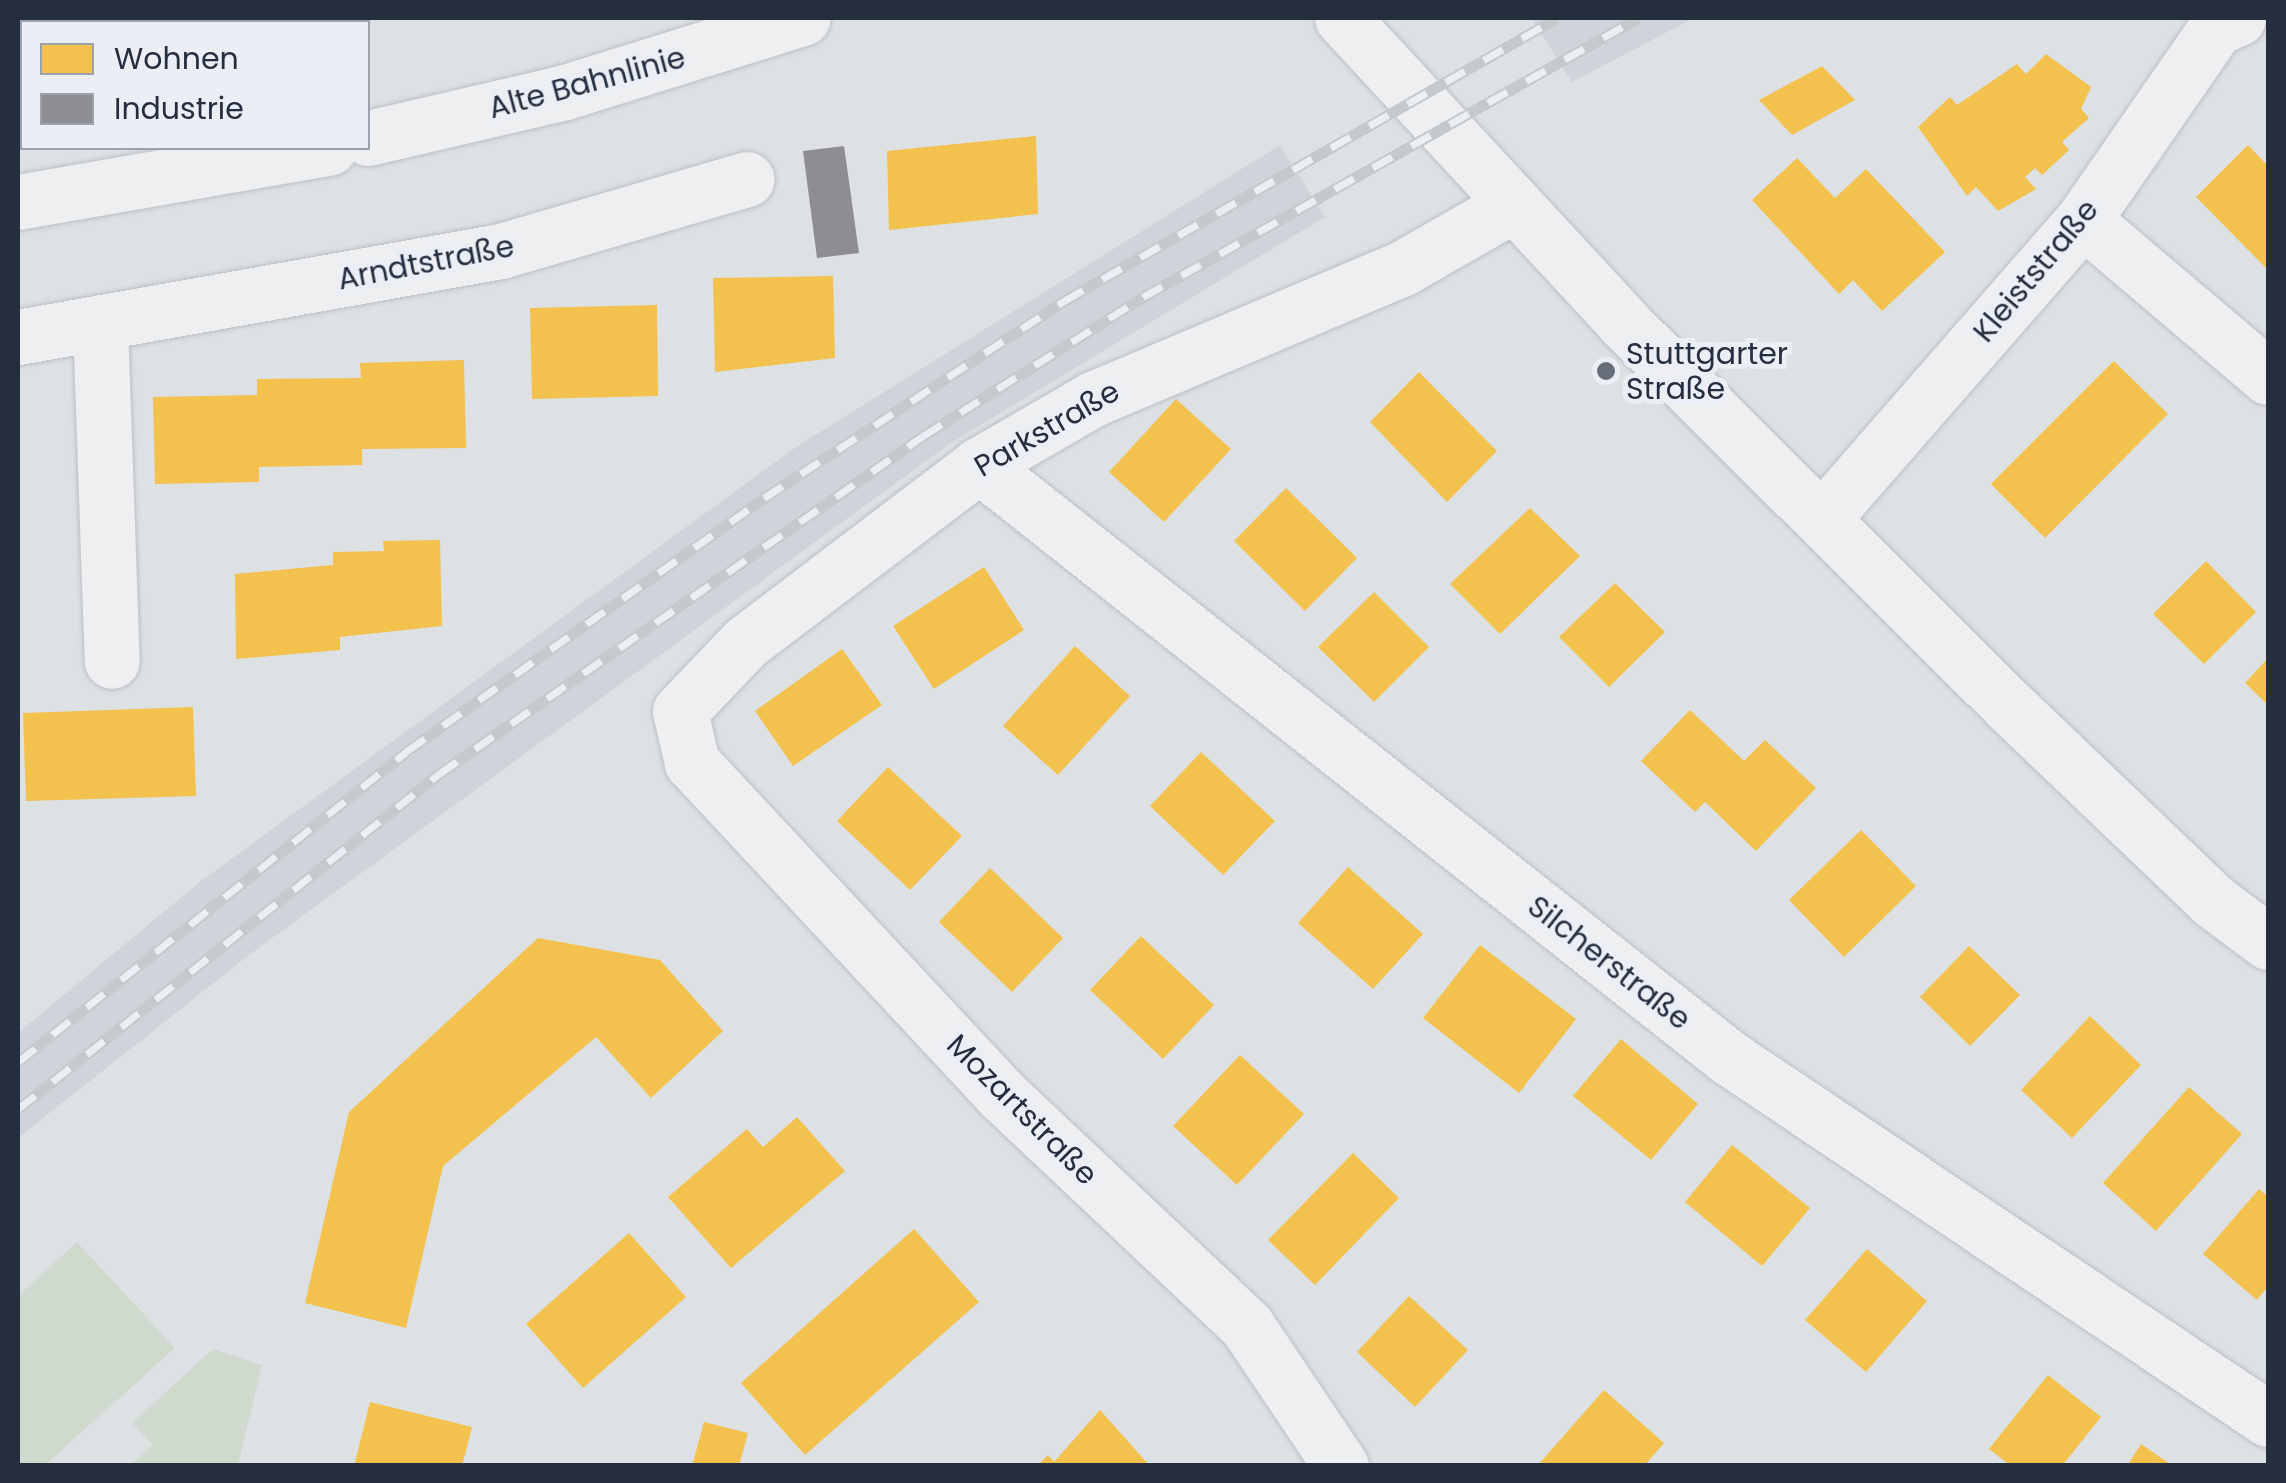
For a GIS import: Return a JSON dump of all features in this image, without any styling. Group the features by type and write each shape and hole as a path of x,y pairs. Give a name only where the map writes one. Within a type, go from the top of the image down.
{"street":[{"name":"Alte Bahnlinie","path":"370,138 564,92 803,18"},
{"path":"1342,18 1513,205 1822,519 2212,901 2268,942"},
{"name":"Kleiststraße","path":"1822,519 2083,220 2216,28 2238,18"},
{"path":"18,202 317,150"},
{"name":"Arndtstraße","path":"18,337 502,251 747,179"},
{"name":"Parkstraße","path":"692,763 680,711 705,676 980,465 1093,399 1404,268 1513,205"},
{"path":"2083,220 2268,377"},
{"path":"100,324 112,660"},
{"name":"Silcherstraße","path":"980,465 1728,1056 2268,1419"},
{"name":"Mozartstraße","path":"692,763 1002,1094 1246,1326 1341,1466"}],"shaded area":[{"path":"1531,18 1694,18 1572,82"},
{"path":"1280,145 1325,217 951,443 249,955 18,1138 18,1033 201,881 796,447"},
{"path":"77,1242 175,1348 45,1465 18,1465 18,1296"},
{"path":"213,1349 262,1365 238,1465 130,1465 153,1445 132,1423"}],"building: Wohnen":[{"path":"2046,54 2091,87 2081,109 2089,118 2062,142 2069,150 2042,175 2035,168 2025,177 2036,189 1998,211 1976,187 1967,196 1918,127 1950,97 1957,105 2017,64 2026,74"},
{"path":"1822,66 1855,100 1792,135 1759,100"},
{"path":"1036,136 1038,214 889,230 887,151"},
{"path":"2248,145 2268,166 2268,270 2196,197"},
{"path":"1797,158 1835,198 1866,169 1945,252 1882,311 1853,280 1839,294 1752,200"},
{"path":"833,276 835,358 715,372 713,278"},
{"path":"657,305 658,396 532,399 530,308"},
{"path":"464,360 466,448 362,449 362,465 259,467 259,482 155,484 153,397 257,395 257,379 361,378 360,363"},
{"path":"2114,361 2168,414 2045,538 1991,484"},
{"path":"1419,372 1497,451 1447,502 1370,422"},
{"path":"1176,399 1231,449 1164,522 1109,472"},
{"path":"1286,488 1357,558 1305,611 1234,541"},
{"path":"1530,508 1580,556 1500,634 1450,584"},
{"path":"440,540 442,626 340,637 340,650 236,659 235,574 333,565 333,552 384,551 383,541"},
{"path":"2206,561 2256,612 2204,664 2153,614"},
{"path":"984,567 1024,630 934,689 893,626"},
{"path":"1615,583 1665,632 1609,687 1559,637"},
{"path":"1374,592 1429,647 1374,702 1318,647"},
{"path":"1075,646 1130,696 1058,775 1003,726"},
{"path":"842,649 882,705 793,766 755,711"},
{"path":"2268,658 2268,705 2245,683"},
{"path":"193,707 196,796 26,801 23,713"},
{"path":"1690,710 1744,761 1765,740 1816,788 1756,851 1705,802 1695,812 1641,761"},
{"path":"1201,752 1275,821 1223,875 1150,806"},
{"path":"888,767 962,836 910,890 837,821"},
{"path":"1861,830 1916,886 1844,957 1789,900"},
{"path":"1348,867 1423,934 1373,989 1298,923"},
{"path":"990,868 1063,938 1012,992 939,922"},
{"path":"1141,936 1214,1005 1163,1059 1090,990"},
{"path":"538,938 660,960 723,1031 651,1098 596,1037 443,1166 406,1328 305,1303 349,1112"},
{"path":"1480,945 1576,1019 1519,1093 1423,1018"},
{"path":"1969,946 2020,995 1970,1046 1920,997"},
{"path":"2090,1016 2141,1065 2072,1138 2021,1090"},
{"path":"1621,1039 1698,1104 1651,1160 1573,1096"},
{"path":"1240,1055 1304,1114 1237,1185 1173,1126"},
{"path":"2189,1087 2242,1134 2156,1231 2103,1183"},
{"path":"797,1117 845,1171 731,1268 668,1197 747,1129 763,1147"},
{"path":"1732,1145 1810,1208 1762,1266 1685,1202"},
{"path":"1353,1153 1399,1198 1315,1285 1268,1240"},
{"path":"2259,1189 2268,1197 2268,1286 2257,1300 2203,1254"},
{"path":"914,1229 979,1302 805,1455 741,1383"},
{"path":"629,1233 686,1297 583,1388 526,1324"},
{"path":"1867,1249 1927,1301 1866,1372 1805,1320"},
{"path":"1409,1296 1468,1350 1415,1407 1357,1352"},
{"path":"2048,1375 2101,1417 2062,1466 2011,1466 1989,1449"},
{"path":"1604,1390 1664,1443 1644,1466 1537,1466"},
{"path":"370,1402 472,1427 462,1466 354,1466"},
{"path":"1100,1410 1150,1466 1037,1466 1048,1455 1054,1462"},
{"path":"704,1422 748,1433 739,1466 692,1466"},
{"path":"2141,1444 2173,1466 2127,1466"}],"building: Industrie":[{"path":"844,146 859,253 817,258 803,151"}],"railway":[{"path":"18,1062 407,751 764,498 1064,301 1557,18"},
{"path":"18,1109 439,774 923,436 1143,297 1638,18"}],"place":[{"name":"Stuttgarter Straße","path":"1606,371"}]}
